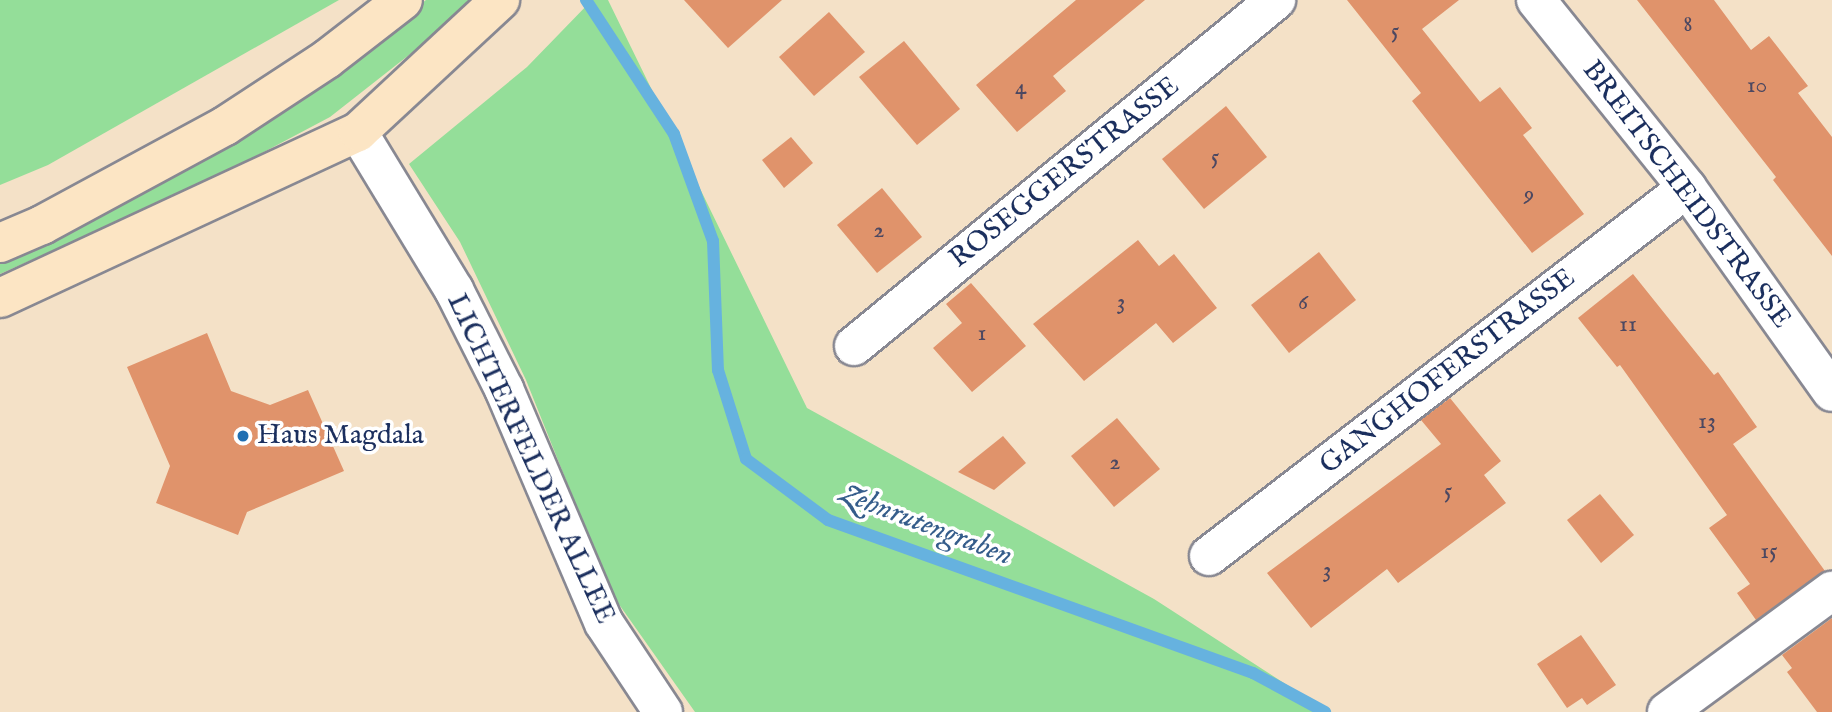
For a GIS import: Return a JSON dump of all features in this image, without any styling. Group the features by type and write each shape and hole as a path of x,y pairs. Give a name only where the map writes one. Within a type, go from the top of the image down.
{"main road":[{"path":"0,243 42,225 225,126 327,59 403,0"},
{"path":"0,298 358,132 499,0"}],"street":[{"name":"ROSEGGERSTRASSE","path":"854,346 1276,0"},
{"name":"BREITSCHEIDSTRASSE","path":"1536,0 1687,188 1832,392"},
{"name":"LICHTERFELDER ALLEE","path":"358,132 453,290 505,389 604,623 663,712"},
{"name":"GANGHOFERSTRASSE","path":"1209,556 1687,188"},
{"path":"1667,712 1832,592"}],"green space":[{"path":"0,0 339,0 48,165 0,185"},
{"path":"426,0 479,0 330,117 215,178 0,274 0,256 375,39"},
{"path":"592,0 608,0 807,408 1154,599 1329,712 695,712 611,593 526,380 460,242 409,164 527,67"}],"building":[{"path":"684,0 782,0 728,48"},
{"path":"1076,0 1145,0 1053,76 1066,91 1017,132 976,85"},
{"path":"1347,0 1459,0 1422,29 1480,102 1500,87 1532,128 1523,135 1584,214 1532,253 1412,101 1421,93"},
{"path":"1637,0 1714,0 1751,50 1769,36 1808,86 1798,93 1832,137 1832,256 1773,180 1776,177"},
{"path":"829,12 865,52 814,96 779,57"},
{"path":"904,41 960,109 917,145 859,77"},
{"path":"1226,106 1267,157 1204,209 1162,159"},
{"path":"791,137 813,163 784,188 762,160"},
{"path":"882,188 922,237 877,273 837,225"},
{"path":"1138,240 1159,266 1174,254 1217,308 1173,343 1156,323 1084,381 1033,324"},
{"path":"1319,252 1356,300 1289,353 1251,305"},
{"path":"1633,274 1714,375 1718,372 1757,427 1733,444 1825,571 1756,620 1737,593 1750,584 1709,528 1727,515 1620,365 1617,367 1578,318"},
{"path":"971,283 1026,346 972,392 933,348 962,323 946,304"},
{"name":"Haus Magdala","path":"207,333 231,391 270,405 308,390 344,471 247,512 238,535 156,503 170,466 127,367"},
{"path":"1450,398 1501,461 1484,475 1506,503 1398,583 1387,569 1311,628 1267,573 1441,444 1421,420"},
{"path":"1117,418 1160,469 1114,507 1071,456"},
{"path":"1003,436 1026,463 994,490 958,472"},
{"path":"1600,494 1634,535 1601,563 1567,520"},
{"path":"1832,618 1832,712 1817,712 1787,672 1792,668 1782,655"},
{"path":"1581,635 1616,685 1587,705 1582,698 1567,708 1537,664"}],"waterway":[{"name":"Zehnrutengraben","path":"586,0 674,134 713,241 718,370 746,459 828,520 1253,673 1325,712"}],"place":[{"name":"Haus Magdala","path":"243,436"}]}
